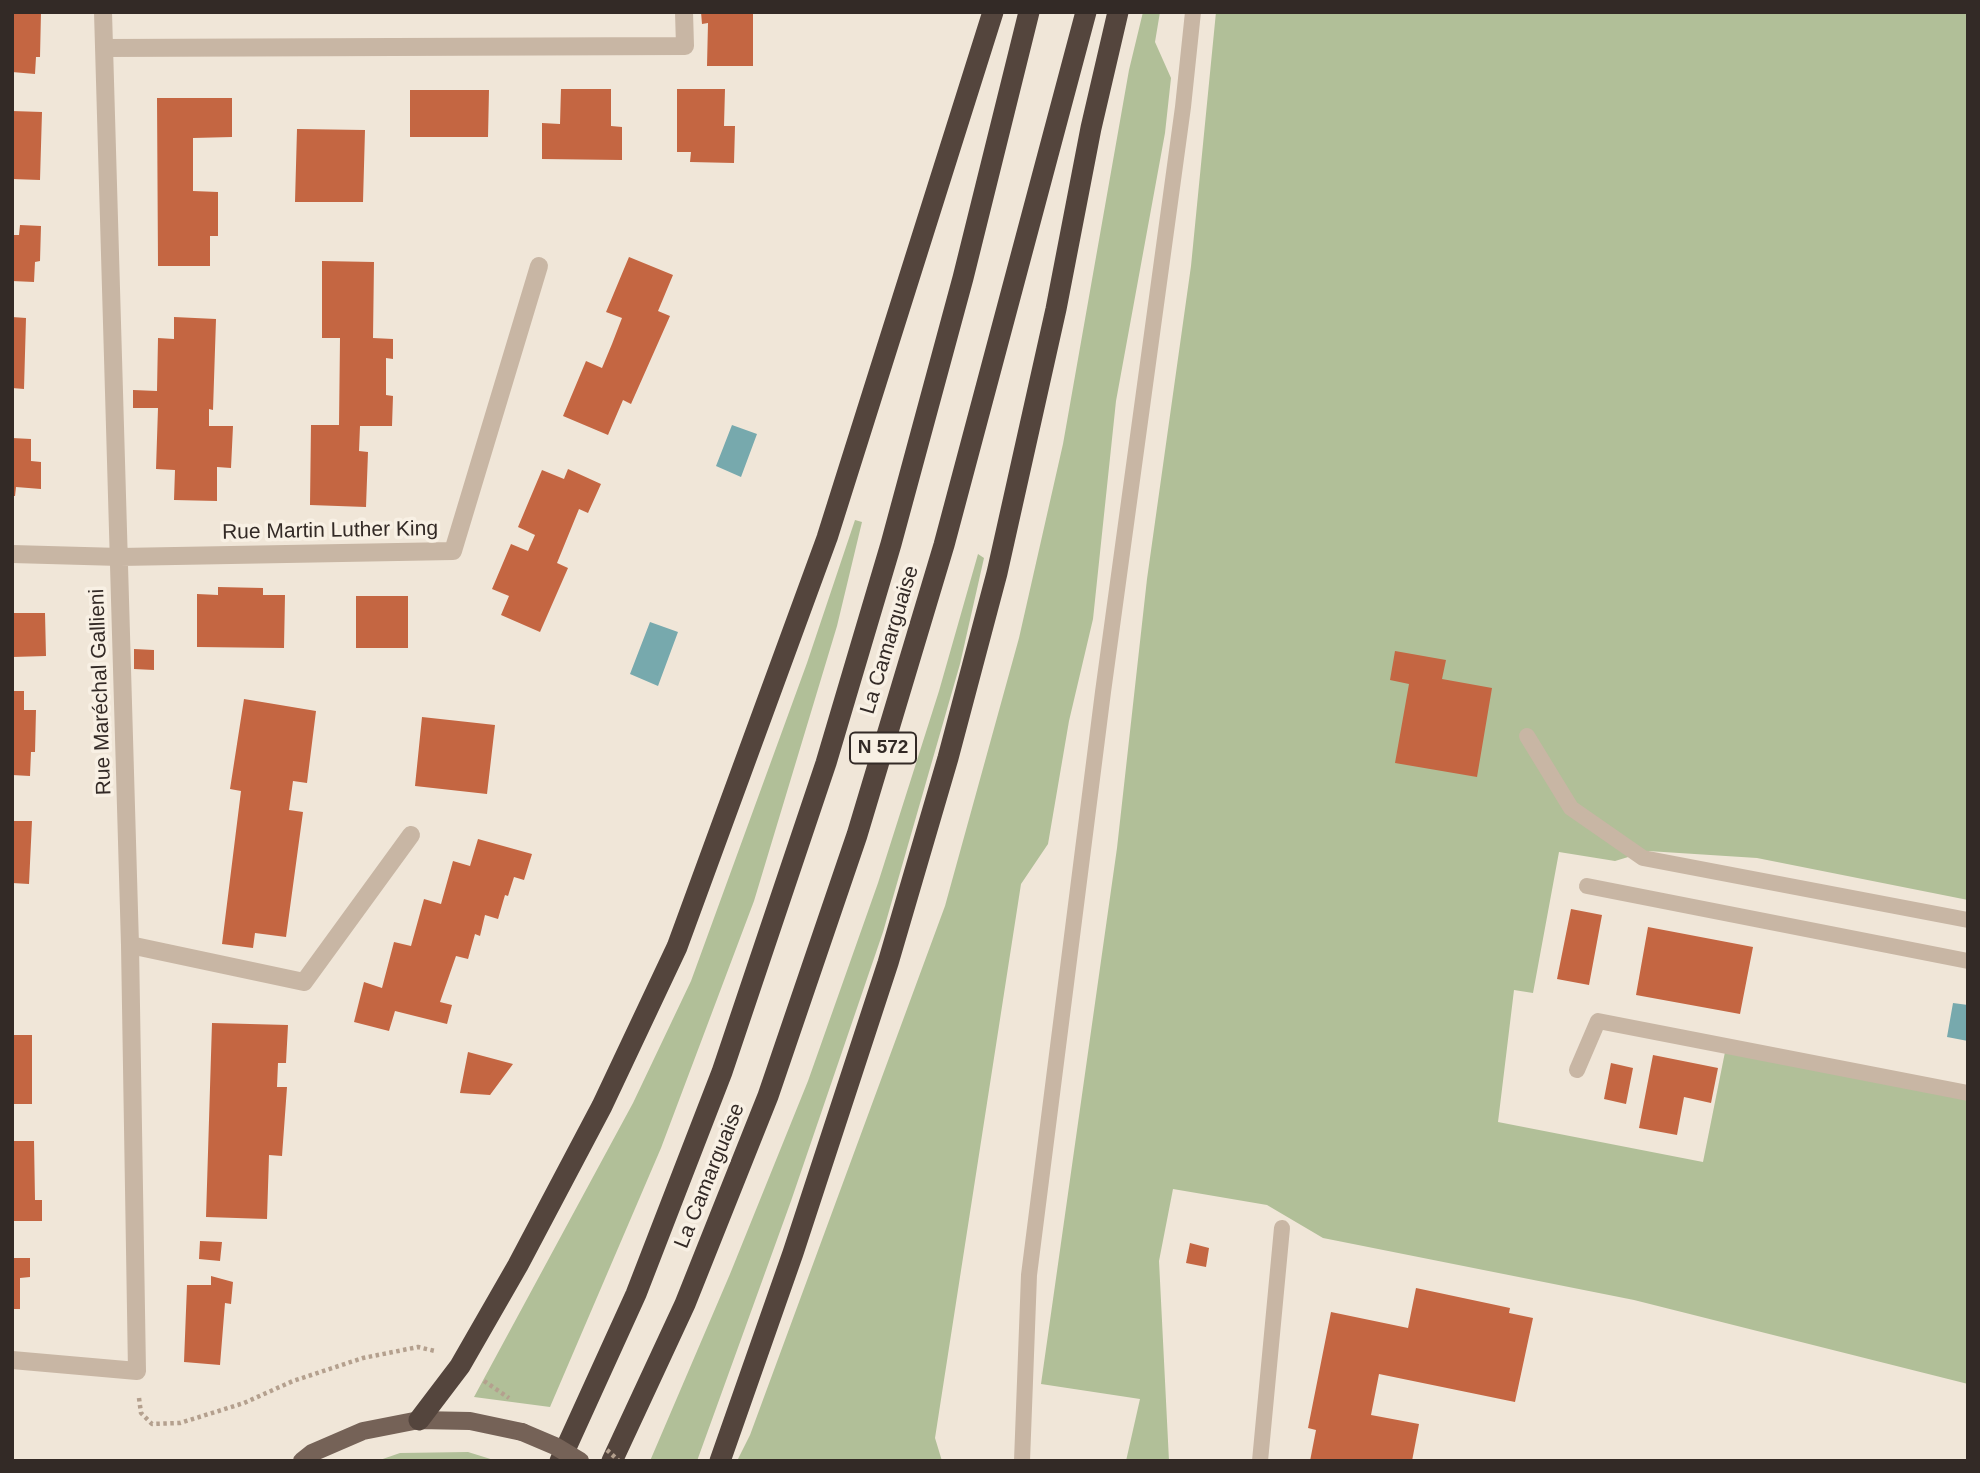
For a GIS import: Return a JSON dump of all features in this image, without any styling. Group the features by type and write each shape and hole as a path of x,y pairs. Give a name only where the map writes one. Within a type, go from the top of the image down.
{"highway":[{"path":"419,1420 460,1366 518,1265 602,1106 677,947 827,538 993,12"},
{"name":"La Camarguaise","path":"561,1461 636,1294 722,1072 826,763 895,531 963,278 1029,12"},
{"name":"La Camarguaise","path":"612,1461 685,1304 768,1096 857,835 944,545 1086,12"},
{"path":"720,1461 793,1253 888,963 948,758 998,573 1054,322 1091,128 1118,12"}],"main road":[{"path":"302,1461 312,1453 363,1431 419,1420 470,1421 522,1432 555,1446 580,1461"}],"street":[{"name":"Rue Maréchal Gallieni","path":"103,12 130,945 137,1371"},
{"path":"104,48 685,46 684,12"},
{"name":"Rue Martin Luther King","path":"120,557 453,551 538,266"},
{"path":"12,554 120,557"},
{"path":"130,945 304,982 411,835"},
{"path":"12,1360 137,1371"}],"lane":[{"path":"1022,1461 1029,1275 1103,692 1183,107 1193,12"},
{"path":"1527,736 1571,808 1643,858 1968,920"},
{"path":"1587,886 1968,961"},
{"path":"1577,1070 1598,1021 1968,1093"},
{"path":"1259,1461 1282,1227"}],"path":[{"path":"137,1371 141,1413 152,1424 180,1423 244,1403 293,1381 363,1357 418,1347 432,1349 516,1402"}],"green space":[{"path":"1143,12 1160,12 1155,42 1171,78 1165,133 1116,401 1093,619 1069,721 1048,844 1021,884 935,1438 942,1461 737,1461 750,1435 945,906 1019,638 1063,444 1129,70"},
{"path":"1216,12 1968,12 1968,900 1757,858 1648,851 1615,861 1559,852 1533,993 1514,990 1498,1122 1703,1162 1725,1052 1968,1100 1968,1384 1634,1300 1323,1238 1267,1205 1173,1189 1159,1261 1169,1461 1126,1461 1140,1399 1041,1384 1117,848 1147,579 1191,266"},
{"path":"855,520 862,522 837,626 754,901 661,1148 550,1407 474,1397 633,1103 691,981 807,663"},
{"path":"978,554 984,558 960,664 883,932 791,1201 697,1461 650,1461 808,1081 878,883 939,691"},
{"path":"468,1452 497,1461 377,1461 400,1453"}],"water":[{"path":"732,425 757,434 741,477 716,466"},
{"path":"650,622 678,632 658,686 630,674"},
{"path":"1953,1003 1968,1005 1968,1041 1947,1037"}],"building":[{"path":"12,12 41,12 40,57 36,57 35,74 12,72"},
{"path":"701,12 753,12 753,66 707,66 708,23 702,24"},
{"path":"561,89 611,89 611,126 622,127 622,160 542,159 542,123 560,124"},
{"path":"677,89 725,89 724,126 735,126 734,163 690,162 691,152 677,152"},
{"path":"410,90 489,90 488,137 410,137"},
{"path":"157,98 232,98 232,137 193,138 193,191 218,192 218,236 210,236 210,266 158,266"},
{"path":"12,111 42,112 40,180 12,179"},
{"path":"297,129 365,130 363,202 295,202"},
{"path":"20,225 41,226 40,261 35,262 34,282 12,281 12,235 19,235"},
{"path":"629,257 673,275 658,311 670,316 631,404 623,400 608,435 563,416 586,361 602,368 612,344 622,318 606,312"},
{"path":"322,261 374,262 373,338 393,339 393,359 386,358 386,395 393,396 392,426 360,426 359,451 368,452 366,507 310,505 311,425 339,425 340,338 322,338"},
{"path":"12,317 26,318 24,389 12,388"},
{"path":"174,317 216,319 213,410 209,409 209,426 233,426 231,468 217,467 217,501 174,500 175,470 156,469 158,408 133,408 133,390 157,391 158,338 174,339"},
{"path":"12,438 31,439 31,461 41,462 41,489 16,487 15,496 12,496"},
{"path":"568,469 601,484 588,513 579,509 557,563 568,568 540,632 501,615 509,596 492,589 511,544 528,551 535,535 518,527 542,470 564,479"},
{"path":"218,587 263,588 263,595 285,595 284,648 197,647 197,594 218,595"},
{"path":"356,596 408,596 408,648 356,648"},
{"path":"12,613 45,613 46,656 12,657"},
{"path":"134,649 154,650 154,670 134,669"},
{"path":"1395,651 1446,660 1442,679 1492,688 1477,777 1395,763 1409,684 1390,680"},
{"path":"12,691 24,691 24,710 36,710 35,752 31,752 30,776 12,775"},
{"path":"244,699 316,711 307,783 293,781 289,810 303,812 286,937 255,933 253,948 222,944 241,791 230,789"},
{"path":"422,717 495,725 487,794 415,786"},
{"path":"12,821 32,821 29,884 12,883"},
{"path":"478,839 532,854 524,880 514,877 498,919 485,915 480,936 475,934 468,959 456,956 440,1002 452,1005 447,1024 395,1011 389,1031 354,1022 364,982 382,988 394,942 411,946 424,899 441,904 453,861 470,866"},
{"path":"1571,909 1602,915 1589,985 1557,979"},
{"path":"1648,927 1753,947 1740,1014 1636,995"},
{"path":"212,1023 288,1025 286,1063 278,1063 277,1087 287,1087 282,1156 269,1155 267,1219 206,1217"},
{"path":"12,1035 32,1035 32,1104 12,1104"},
{"path":"468,1052 513,1064 490,1095 460,1093"},
{"path":"1653,1055 1718,1068 1711,1103 1684,1097 1677,1135 1639,1128"},
{"path":"1611,1063 1633,1068 1626,1104 1604,1099"},
{"path":"12,1141 34,1141 35,1200 42,1200 42,1221 12,1221"},
{"path":"200,1241 222,1242 220,1261 199,1259"},
{"path":"1190,1243 1209,1248 1206,1267 1186,1263"},
{"path":"12,1258 30,1258 30,1277 20,1278 20,1309 12,1309"},
{"path":"211,1276 233,1282 231,1304 225,1303 220,1365 184,1362 187,1285 211,1285"},
{"path":"1416,1288 1510,1308 1509,1313 1533,1318 1515,1402 1379,1374 1371,1415 1419,1424 1412,1461 1310,1461 1316,1430 1308,1428 1331,1312 1408,1328"}]}
